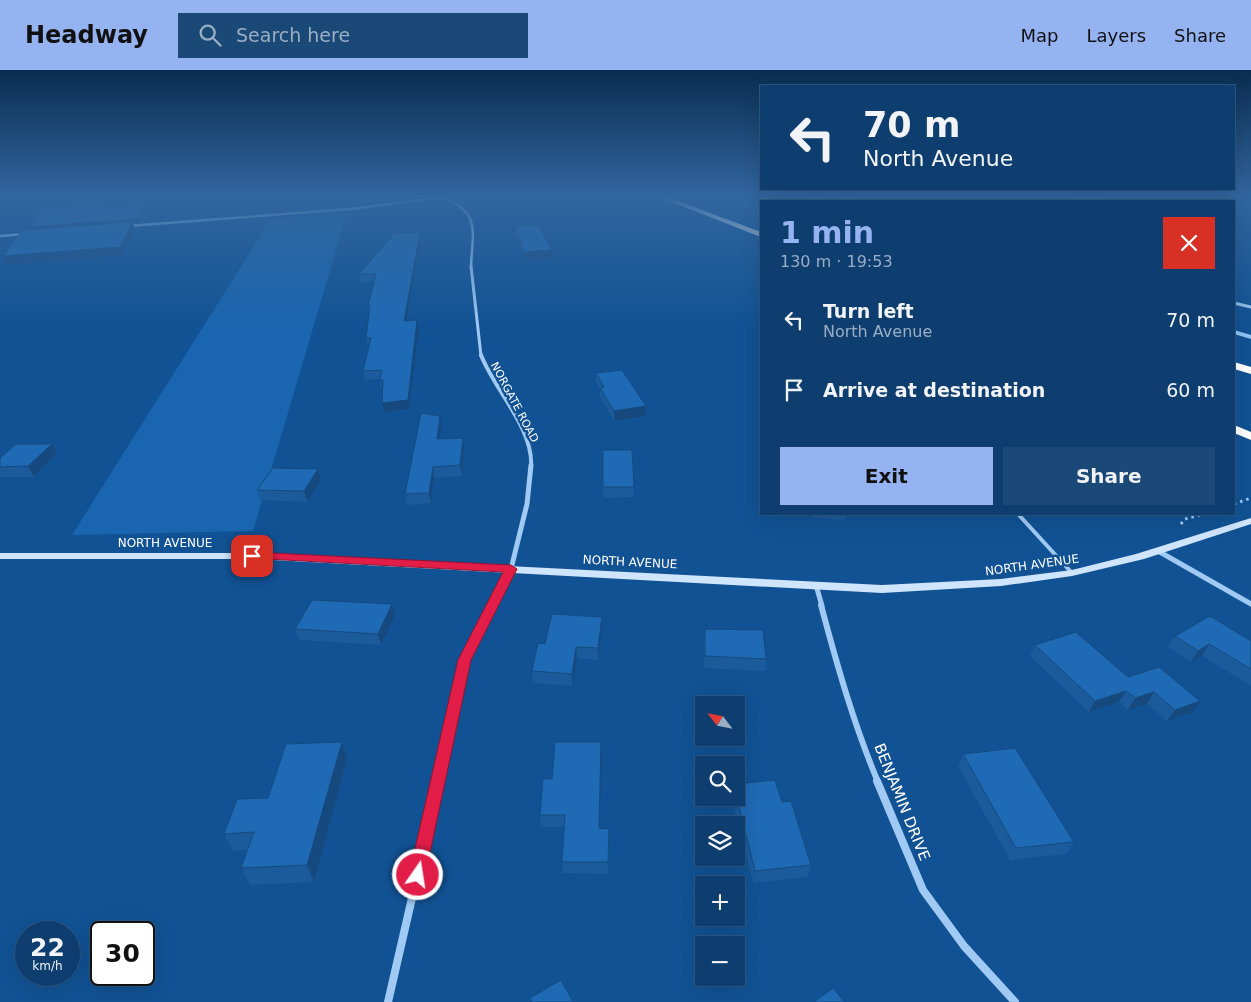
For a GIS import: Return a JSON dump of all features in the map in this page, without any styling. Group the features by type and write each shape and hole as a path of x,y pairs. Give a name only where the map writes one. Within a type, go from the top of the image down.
{"highway":[{"path":"1235,365 1251,371"},
{"path":"1235,429 1251,436"}],"main road":[{"name":"NORTH AVENUE","path":"0,556 252,556 882,589 982,584 1072,573 1158,550 1251,520"}],"street":[{"name":"NORGATE ROAD","path":"388,1002 430,821 464,660 511,569 527,504 532,454 517,420 481,356 470,268 471,240"},
{"path":"1235,303 1251,307"},
{"path":"1158,550 1251,604"},
{"name":"BENJAMIN DRIVE","path":"816,585 834,653 867,756 923,890 964,946 1015,1002"}],"lane":[{"path":"1019,515 1072,573"}],"path":[{"path":"1235,504 1251,498"}],"shaded area":[{"path":"257,240 339,240 253,531 72,535"}],"building":[{"path":"14,240 123,240 120,247 3,256"},
{"path":"388,240 419,240 404,321 417,320 408,400 382,403 383,380 380,380 382,370 363,371 371,338 366,338 370,306 368,306 376,274 359,274"},
{"path":"520,240 547,240 552,250 524,252"},
{"path":"622,370 646,406 614,411 600,388 604,387 596,373"},
{"path":"421,413 440,416 437,439 463,438 460,465 433,467 429,493 405,494"},
{"path":"16,444 52,444 28,466 0,467 0,458"},
{"path":"603,450 632,450 634,487 603,487"},
{"path":"273,468 318,469 304,491 257,490"},
{"path":"312,600 392,604 378,634 295,629"},
{"path":"552,614 602,617 598,648 576,647 572,674 532,671 538,643 545,644"},
{"path":"1210,616 1251,641 1251,669 1209,644 1198,651 1175,636"},
{"path":"705,629 763,630 766,659 705,656"},
{"path":"1076,632 1128,677 1159,667 1200,701 1175,710 1154,692 1135,698 1126,691 1095,701 1035,645"},
{"path":"342,742 307,865 241,868 254,832 224,834 237,799 268,798 286,744"},
{"path":"555,742 601,742 599,828 609,829 608,862 562,862 565,815 540,815 543,779 552,779"},
{"path":"1015,748 1074,842 1016,848 963,754"},
{"path":"775,780 782,802 791,801 811,865 755,871 745,831 745,816 741,816 739,806 745,806 745,783"},
{"path":"561,980 573,1002 532,1002 530,998"},
{"path":"833,988 845,1002 814,1002"}],"waterway":[{"path":"1235,332 1251,337"}],"route":[{"path":"252,556 511,569 464,660 418,875"}]}
